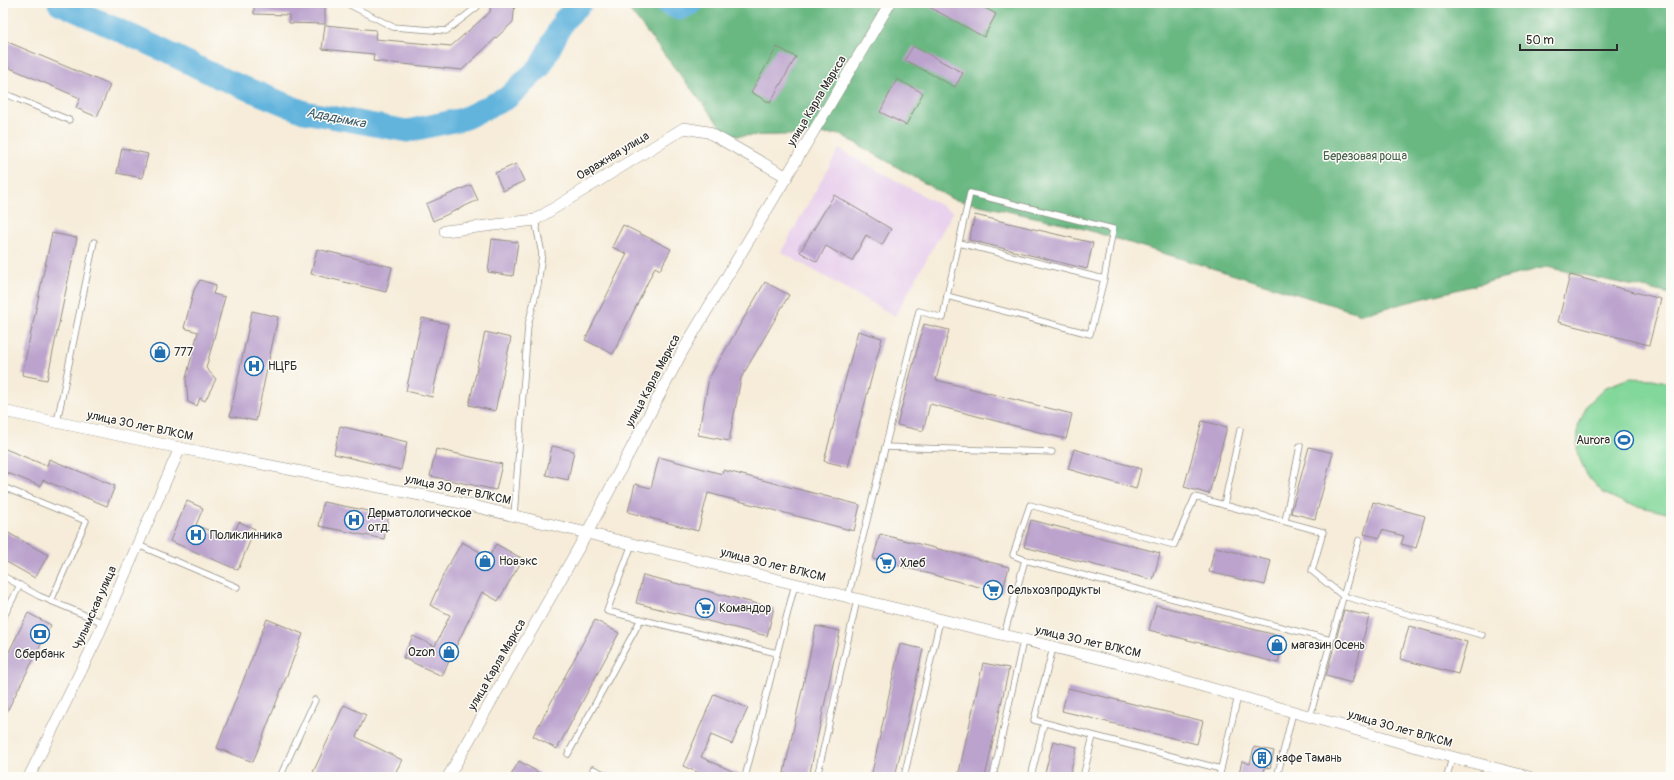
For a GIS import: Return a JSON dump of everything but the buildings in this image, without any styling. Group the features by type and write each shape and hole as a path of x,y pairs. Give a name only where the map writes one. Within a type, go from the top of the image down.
{"street":[{"name":"улица Карла Маркса","path":"449,777 587,533 682,352 890,3"},
{"name":"Овражная улица","path":"445,230 535,220 684,128 708,132 787,177"},
{"name":"улица 30 лет ВЛКСМ","path":"3,411 180,448 456,502 587,533 1023,641 1143,669 1452,757 1529,777"},
{"name":"Чулымская улица","path":"29,777 104,623 180,448"}],"lane":[{"path":"346,3 393,27 446,31 477,7 477,3"},
{"path":"3,93 69,120"},
{"path":"817,777 852,598 885,447 919,311 943,318 947,296 970,193 1113,229 1104,279 1090,334 947,296"},
{"path":"514,516 528,325 538,285 542,254 535,220"},
{"path":"57,422 94,242"},
{"path":"959,243 1104,279"},
{"path":"1224,505 1240,430"},
{"path":"1285,522 1300,446"},
{"path":"885,447 1052,452"},
{"path":"3,487 86,521 52,601"},
{"path":"1331,640 1025,560 1013,555 1030,505 1174,545 1195,497 1324,532 1312,571 1343,596 1482,635"},
{"path":"1310,716 1359,540"},
{"path":"632,544 607,611 777,653"},
{"path":"138,545 237,587"},
{"path":"1004,636 1025,560"},
{"path":"3,576 52,601 104,623"},
{"path":"744,777 795,584"},
{"path":"3,618 20,585"},
{"path":"568,754 641,619"},
{"path":"904,777 940,620"},
{"path":"993,777 1023,641"},
{"path":"1053,648 1034,720 1221,769"},
{"path":"1219,777 1238,696"},
{"path":"280,777 315,700"},
{"path":"1277,777 1294,712"},
{"path":"1031,777 1044,723"},
{"path":"1083,777 1093,736"},
{"path":"1447,777 1452,757"},
{"path":"593,769 610,777"}],"shaded area":[{"path":"839,149 953,212 895,316 781,252"}],"green space":[{"name":"Березовая роща","path":"624,3 1671,3 1671,294 1546,267 1362,314 1071,225 952,199 840,134 728,136"},
{"name":"Aurora","path":"1629,378 1653,379 1671,383 1671,514 1625,503 1603,493 1586,474 1577,452 1578,427 1587,405 1606,387"}],"waterway":[{"name":"Ададымка","path":"59,3 218,77 304,112 407,131 463,119 507,98 540,67 564,20 581,3"},
{"name":"Ададымка","path":"666,3 679,9 692,3"}],"place":[{"name":"777","path":"160,352"},
{"name":"НЦРБ","path":"254,366"},
{"name":"Aurora","path":"1624,440"},
{"name":"Дерматологическое отд.","path":"354,520"},
{"name":"Поликлинника","path":"196,535"},
{"name":"Новэкс","path":"485,561"},
{"name":"Хлеб","path":"886,563"},
{"name":"Сельхозпродукты","path":"993,590"},
{"name":"Командор","path":"705,608"},
{"name":"Сбербанк","path":"40,634"},
{"name":"магазин Осень","path":"1277,645"},
{"name":"Ozon","path":"449,652"},
{"name":"кафе Тамань","path":"1262,758"}]}
